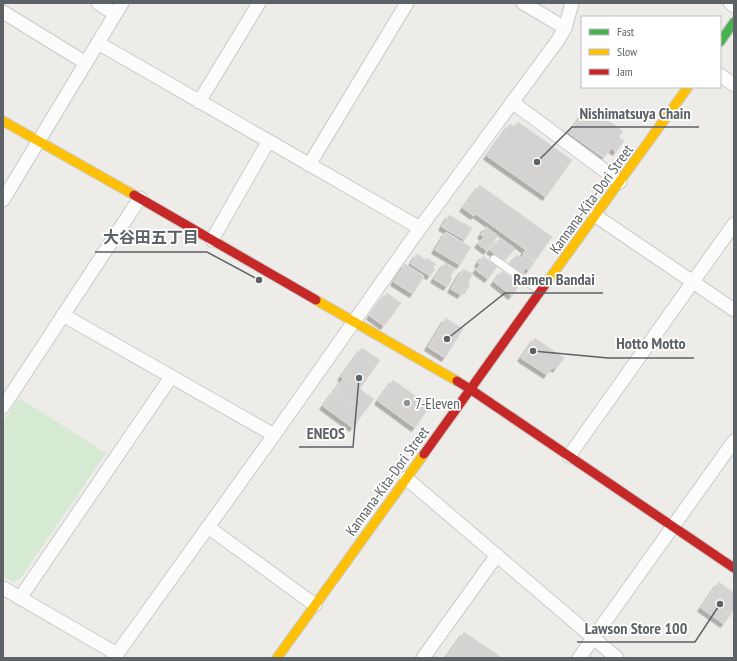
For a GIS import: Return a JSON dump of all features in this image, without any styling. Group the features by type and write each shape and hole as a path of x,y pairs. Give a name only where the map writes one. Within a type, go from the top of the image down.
{"street":[{"path":"3,200 119,8 98,3"},
{"path":"199,102 259,3"},
{"path":"309,165 407,3"},
{"path":"523,3 565,28"},
{"path":"3,588 115,656 274,435 420,228 558,40 565,28 572,3"},
{"path":"730,3 734,6"},
{"path":"3,12 86,63"},
{"path":"721,41 734,22"},
{"path":"98,43 420,228"},
{"path":"721,76 734,85"},
{"name":"Kannana-Kita-Dori Street","path":"277,658 687,88"},
{"path":"512,102 620,182"},
{"path":"3,121 140,198 470,390 734,568"},
{"path":"212,240 268,142"},
{"path":"4,405 140,198"},
{"path":"596,216 734,310"},
{"path":"569,456 734,224"},
{"path":"63,315 274,435"},
{"path":"20,598 171,377"},
{"path":"579,658 734,442"},
{"path":"406,478 618,658"},
{"path":"208,527 315,605"},
{"path":"423,658 497,555"}],"lane":[{"path":"494,259 541,292"}],"green space":[{"path":"19,398 106,453 20,579 13,582 3,576 3,422"}],"building":[{"path":"588,106 623,131 619,137 624,141 616,152 611,148 604,158 569,133"},
{"path":"518,122 572,160 546,197 487,156 510,124 515,128"},
{"path":"480,185 552,237 535,261 523,253 526,250 476,214 474,216 463,208"},
{"path":"449,215 472,228 465,240 442,227"},
{"path":"486,227 498,236 487,251 478,244 484,237 481,235"},
{"path":"446,232 471,247 460,265 435,250"},
{"path":"500,238 515,249 504,261 490,250"},
{"path":"417,254 436,264 433,268 435,269 430,276 411,264"},
{"path":"524,254 535,262 529,270 526,268 522,273 510,264 517,255 521,258"},
{"path":"483,256 497,267 488,279 476,270 480,265 478,263"},
{"path":"445,263 455,269 450,277 452,279 447,287 434,279"},
{"path":"405,264 424,276 413,294 394,282"},
{"path":"463,269 473,274 468,282 470,284 467,290 465,289 461,295 451,289"},
{"path":"502,271 520,284 512,296 494,282"},
{"path":"387,293 401,303 384,326 370,316"},
{"path":"446,318 463,329 445,358 428,347"},
{"path":"535,338 564,358 556,369 554,367 553,369 552,368 547,375 521,358"},
{"path":"362,348 380,360 359,390 341,377"},
{"path":"344,378 374,399 365,411 335,390"},
{"path":"393,380 430,406 415,428 378,401"},
{"path":"334,391 364,412 353,428 323,406"},
{"path":"719,582 734,593 734,609 724,624 701,608"},
{"path":"464,632 502,658 446,658"}],"traffic: fast":[{"path":"721,41 734,22"}],"traffic: slow":[{"path":"547,282 687,88"},
{"path":"3,121 134,195"},
{"path":"316,300 457,381"},
{"path":"277,658 424,454"}],"traffic: jam":[{"path":"134,195 316,300"},
{"path":"424,454 547,282"},
{"path":"457,381 734,568"}],"place":[{"name":"Nishimatsuya Chain","path":"537,162"},
{"name":"大谷田五丁目","path":"259,280"},
{"name":"Ramen Bandai","path":"447,339"},
{"name":"Hotto Motto","path":"533,351"},
{"name":"ENEOS","path":"359,378"},
{"name":"7-Eleven","path":"407,403"},
{"name":"Lawson Store 100","path":"720,604"}]}
